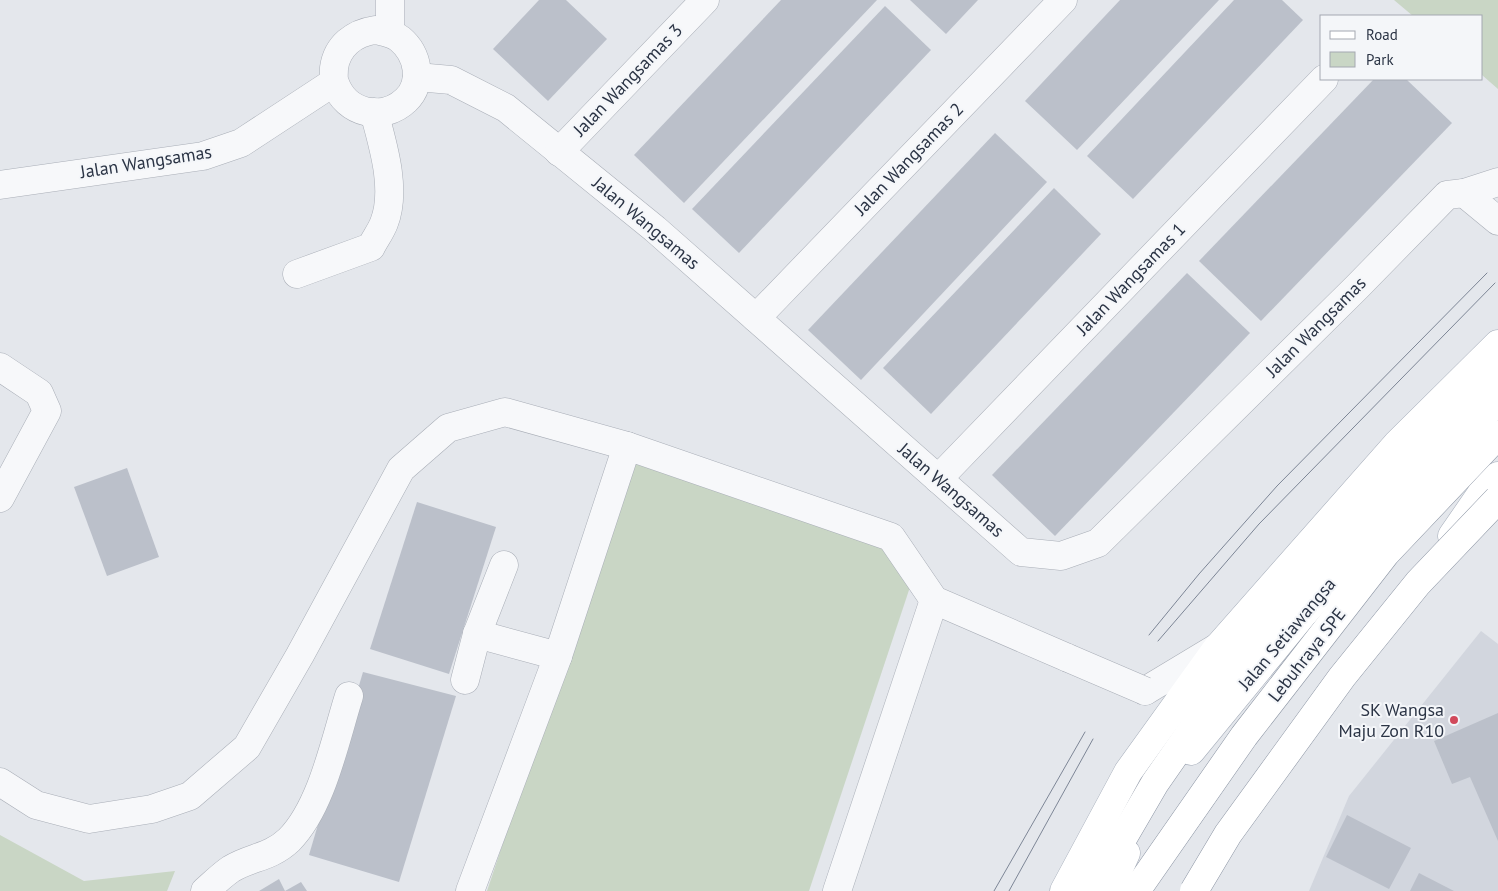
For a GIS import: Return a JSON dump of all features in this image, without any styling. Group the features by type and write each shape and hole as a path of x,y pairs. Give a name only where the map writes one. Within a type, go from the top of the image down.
{"main road":[{"path":"1064,891 1128,772 1218,647 1397,444 1498,344"},
{"path":"1092,891 1155,783 1237,665 1415,463 1498,373"},
{"name":"Jalan Setiawangsa","path":"1108,891 1133,839 1193,748 1304,613 1428,470 1498,401"},
{"name":"Lebuhraya SPE","path":"1136,891 1244,736 1386,553 1498,435"},
{"path":"1205,890 1281,777 1360,669 1481,494 1498,476"},
{"path":"1205,890 1228,834 1342,676 1418,583 1498,499"}],"street":[{"path":"390,0 390,33"},
{"name":"Jalan Wangsamas 2","path":"756,318 1063,0"},
{"name":"Jalan Wangsamas 3","path":"559,152 698,3"},
{"path":"375,30 390,33 400,38 414,56 417,77 413,91 408,99 396,108 382,113 361,111 344,99 334,82 336,60 342,47 354,37 375,30"},
{"name":"Jalan Wangsamas","path":"417,77 451,80 506,108 655,229 1021,552 1061,556 1098,543 1357,287 1447,195 1464,193 1498,182"},
{"name":"Jalan Wangsamas 1","path":"938,479 1323,80"},
{"name":"Jalan Wangsamas","path":"0,185 203,156 241,143 334,82"},
{"path":"297,274 371,247 384,222 388,198 388,172 374,112"},
{"path":"1464,193 1496,219"},
{"path":"0,367 38,394 47,411 0,498"},
{"path":"0,782 36,804 89,819 152,809 190,796 247,747 300,655 401,469 448,428 505,412 627,446 891,537 934,600 1145,691 1218,647"},
{"path":"470,891 558,656 627,446"},
{"path":"465,680 477,634 504,565"},
{"path":"837,891 934,600"},
{"path":"477,634 558,656"},
{"path":"205,891 232,868 269,854 289,840 309,813 325,774 348,696"}],"shaded area":[{"name":"SK Wangsa Maju Zon R10","path":"1481,631 1498,644 1498,891 1309,891 1349,796"}],"green space":[{"path":"1394,0 1498,0 1498,89 1483,76 1483,15 1412,15"},
{"path":"632,458 884,544 910,587 809,891 487,891"},
{"path":"0,835 84,881 175,871 167,891 0,891"}],"building":[{"path":"539,0 566,0 607,39 548,101 493,49"},
{"path":"781,0 877,0 684,203 634,155"},
{"path":"910,0 978,0 946,34"},
{"path":"1120,0 1219,0 1077,150 1025,101"},
{"path":"1234,0 1282,0 1303,20 1133,199 1087,156"},
{"path":"885,6 931,50 739,253 692,209"},
{"path":"1373,80 1407,80 1452,123 1261,321 1199,261"},
{"path":"995,133 1047,182 861,380 808,330"},
{"path":"1054,188 1101,234 931,414 883,368"},
{"path":"1187,273 1250,333 1055,536 992,475"},
{"path":"127,468 159,557 107,576 74,487"},
{"path":"417,502 496,527 449,674 370,649"},
{"path":"363,672 456,696 399,882 309,855"},
{"path":"1498,713 1498,841 1470,777 1452,784 1434,741"},
{"path":"1347,815 1411,848 1389,889 1326,857"},
{"path":"1419,873 1454,891 1410,891"},
{"path":"279,879 285,891 259,891"},
{"path":"301,882 307,891 285,891"}],"tram line":[{"path":"1149,635 1199,574 1277,486 1487,273"},
{"path":"1158,641 1259,524 1495,283"},
{"path":"994,891 1085,732"},
{"path":"1009,891 1093,739"}],"place":[{"name":"SK Wangsa Maju Zon R10","path":"1454,720"}]}
